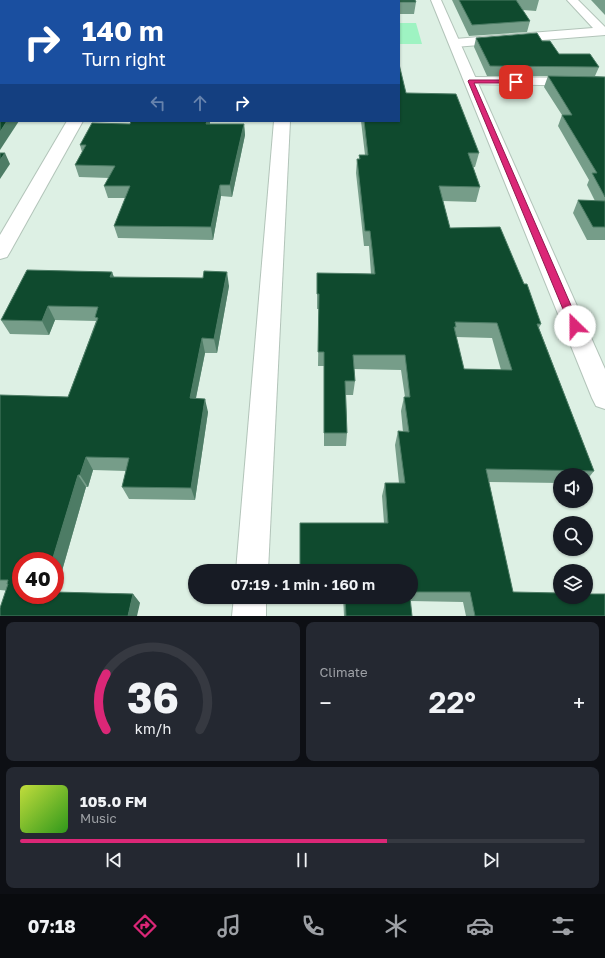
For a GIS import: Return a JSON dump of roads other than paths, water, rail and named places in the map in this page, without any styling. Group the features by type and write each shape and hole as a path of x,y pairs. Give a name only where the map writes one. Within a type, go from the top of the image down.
{"street":[{"path":"436,0 603,389"},
{"path":"572,0 603,31"},
{"path":"455,44 603,31"},
{"path":"471,81 605,82"},
{"path":"0,252 74,122"},
{"path":"252,564 282,122"},
{"path":"249,616 250,604"}]}
